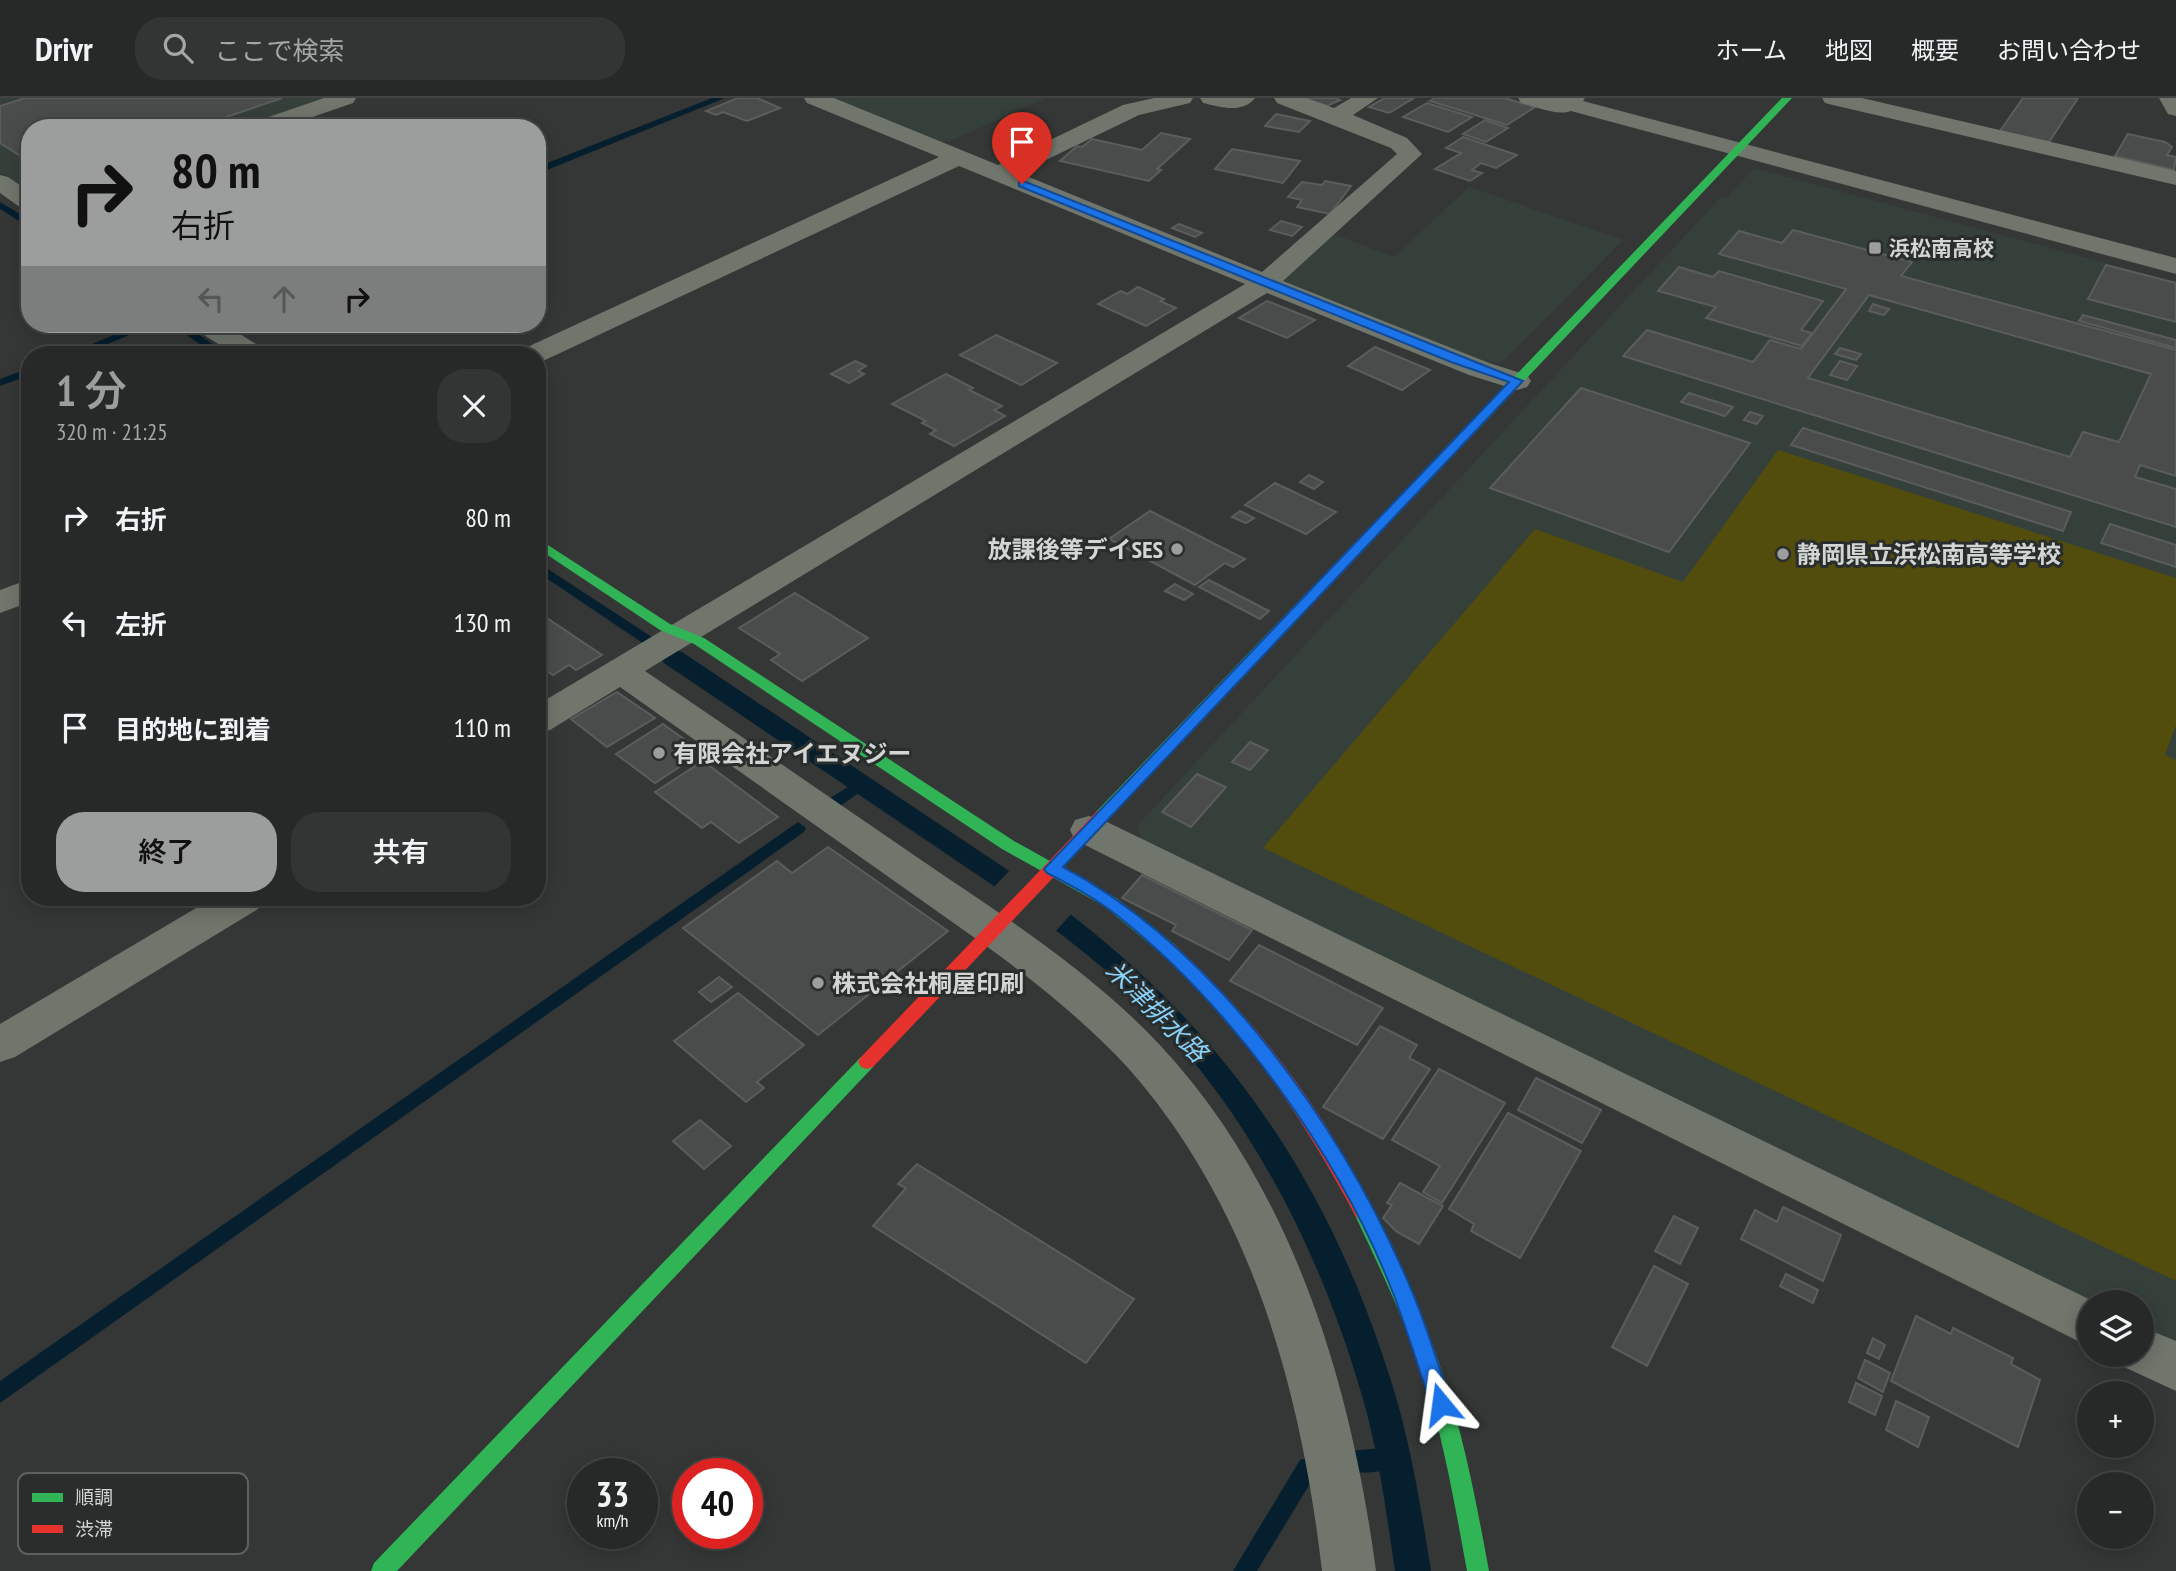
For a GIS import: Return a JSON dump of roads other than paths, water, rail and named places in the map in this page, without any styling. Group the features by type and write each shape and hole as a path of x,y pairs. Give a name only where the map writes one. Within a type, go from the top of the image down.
{"street":[{"path":"285,119 345,98"},
{"path":"815,98 1265,283 1479,369 1517,381"},
{"path":"998,174 1131,110 1182,98"},
{"path":"1211,98 1236,102 1244,98"},
{"path":"546,716 1265,283 1410,154 1399,143 1285,98"},
{"path":"1336,116 1367,98"},
{"path":"1530,98 1562,107 1570,101 1738,149 2176,265"},
{"path":"382,1571 1787,98"},
{"path":"1833,98 2176,178"},
{"path":"2171,98 2176,109"},
{"path":"546,349 957,158"},
{"path":"0,182 21,200"},
{"path":"0,217 21,209"},
{"path":"220,333 240,346"},
{"path":"546,548 665,626 655,650"},
{"path":"0,603 21,593"},
{"path":"655,650 699,641 1012,847 1093,890 1125,912 1178,960 1229,1013 1276,1072 1322,1138 1364,1211 1402,1291 1435,1380 1461,1477 1478,1571"},
{"path":"655,650 999,925 1097,1011 1145,1058 1189,1113 1228,1174 1262,1241 1293,1315 1319,1397 1338,1486 1349,1571"},
{"path":"1089,830 2077,1318"},
{"path":"0,1045 231,906"},
{"path":"2154,1356 2176,1367"}],"water":[{"name":"米津排水路","path":"650,642 682,652 1042,893 1105,943 1163,995 1214,1050 1259,1108 1300,1171 1335,1237 1366,1308 1405,1430 1431,1571 1395,1571 1372,1434 1342,1334 1321,1279 1270,1174 1206,1077 1169,1032 1116,979 1025,907 664,663"}],"waterway":[{"path":"546,167 720,98"},
{"path":"0,205 21,219"},
{"path":"94,346 127,333"},
{"path":"190,333 209,346"},
{"path":"0,383 21,375"},
{"path":"546,572 664,651"},
{"path":"835,802 861,784"},
{"path":"0,1393 798,828"},
{"path":"1350,1462 1393,1458"},
{"path":"1244,1571 1308,1467 1317,1466"}],"place":[{"name":"浜松南高校","path":"1875,248"},
{"name":"放課後等デイSES","path":"1177,549"},
{"name":"静岡県立浜松南高等学校","path":"1783,554"},
{"name":"有限会社アイエヌジー","path":"659,753"},
{"name":"株式会社桐屋印刷","path":"818,983"}]}
